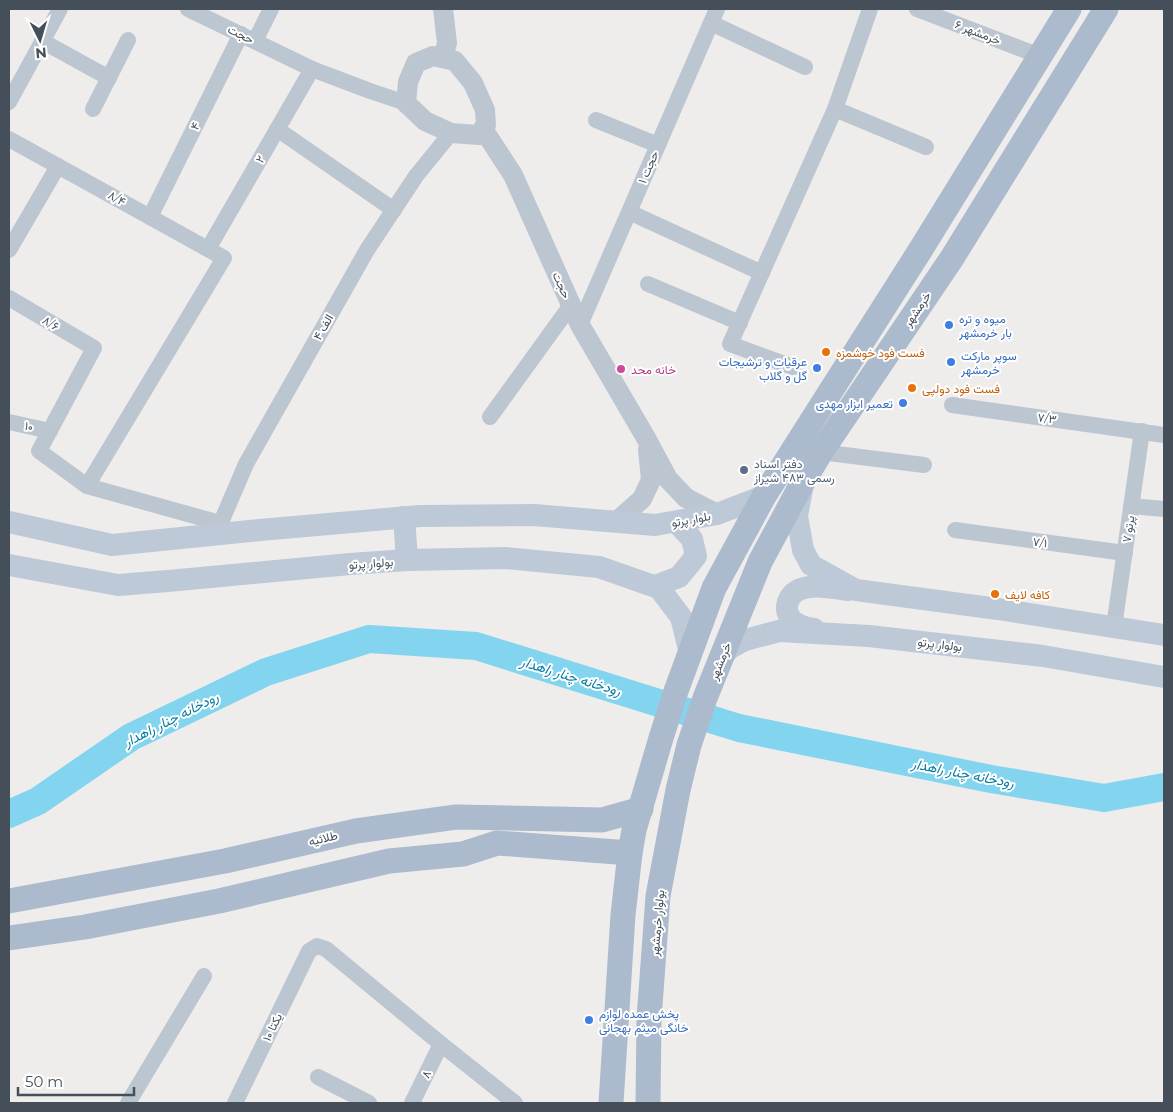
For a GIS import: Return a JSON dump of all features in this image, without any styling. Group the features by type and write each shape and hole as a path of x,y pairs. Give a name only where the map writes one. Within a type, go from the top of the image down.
{"main road":[{"path":"611,1103 623,915 634,830 676,691 714,588 764,496 921,249 1069,9"},
{"name":"خرمشهر","path":"689,745 705,698 760,562 804,480 948,264 1106,9"},
{"path":"921,249 948,264"},
{"path":"804,480 797,516 803,550 811,565 856,590"},
{"name":"بلوار پرتو","path":"616,522 655,525 676,522 717,514 764,496"},
{"path":"9,522 112,545 218,528 420,516 534,515 616,522"},
{"path":"404,517 407,560"},
{"path":"655,586 679,577 696,556 692,539 676,522"},
{"name":"بولوار پرتو","path":"9,564 118,585 407,560 506,558 599,567 659,588 681,617 690,653"},
{"path":"834,633 805,627 794,622 790,618 787,608 790,596 794,592 808,587 856,590 998,609 1164,635"},
{"name":"بولوار پرتو","path":"722,657 730,648 746,640 779,631 834,633 1043,656 1164,677"},
{"name":"بولوار خرمشهر","path":"648,1103 649,1019 658,896 678,790 689,745"},
{"name":"طلائیه","path":"9,901 225,861 356,831 456,817 602,820 640,809"},
{"path":"9,938 85,927 219,901 389,862 463,854 497,843 630,853"}],"street":[{"path":"9,102 60,9"},
{"name":"حجت","path":"188,9 312,69 406,103"},
{"name":"۴","path":"150,217 248,38 271,9"},
{"path":"443,9 447,43 443,58"},
{"path":"793,367 730,344 835,109 870,9"},
{"name":"خرمشهر ۶","path":"916,9 1040,56"},
{"path":"714,16 805,67"},
{"name":"حجت ۱","path":"580,325 714,16"},
{"path":"93,109 128,40"},
{"path":"42,41 109,78"},
{"path":"433,56 443,58 455,61 473,82 485,110 486,125 479,135 451,133 425,121 406,103 408,82 416,63 433,56"},
{"name":"۲","path":"208,249 312,69"},
{"path":"835,109 926,147"},
{"path":"596,120 658,145"},
{"path":"278,129 394,210"},
{"name":"حجت","path":"483,129 513,175 580,325 668,479 686,498 717,514"},
{"name":"۴ الف","path":"218,528 246,464 367,250 416,176 451,133"},
{"name":"۸/۴","path":"9,139 224,258 87,486"},
{"path":"9,250 58,166"},
{"path":"629,212 762,273"},
{"path":"648,284 740,323"},
{"name":"۸/۶","path":"9,298 94,348 50,431"},
{"path":"490,417 570,305"},
{"name":"۷/۳","path":"952,405 1164,435"},
{"name":"۱۰","path":"9,422 50,431"},
{"path":"50,431 39,451 87,486 218,528"},
{"name":"پرتو ۷","path":"1114,627 1142,431"},
{"path":"616,522 642,499 651,480 646,438"},
{"path":"821,452 924,465"},
{"path":"1131,506 1164,509"},
{"name":"۷/۱","path":"955,530 1124,553"},
{"name":"۱۰ یکتا","path":"235,1103 309,951 317,946 326,949 441,1044"},
{"path":"128,1103 204,976"},
{"path":"441,1044 515,1103"},
{"name":"۸","path":"412,1103 441,1044"},
{"path":"318,1077 369,1103"}],"waterway":[{"name":"رودخانه چنار راهدار","path":"9,814 38,801 131,737 266,672 369,639 476,646 739,728 991,779 1104,798 1164,787"}],"place":[{"name":"میوه و تره بار خرمشهر","path":"949,325"},
{"name":"فست فود خوشمزه","path":"826,352"},
{"name":"سوپر مارکت خرمشهر","path":"951,362"},
{"name":"عرقیات و ترشیجات گل و گلاب","path":"817,368"},
{"name":"خانه محد","path":"621,369"},
{"name":"فست فود دولپی","path":"912,388"},
{"name":"تعمیر ابزار مهدی","path":"903,403"},
{"name":"دفتر اسناد رسمی ۴۸۳ شیراز","path":"744,470"},
{"name":"کافه لایف","path":"995,594"},
{"name":"پخش عمده لوازم خانگی میثم بهجانی","path":"589,1020"}]}
